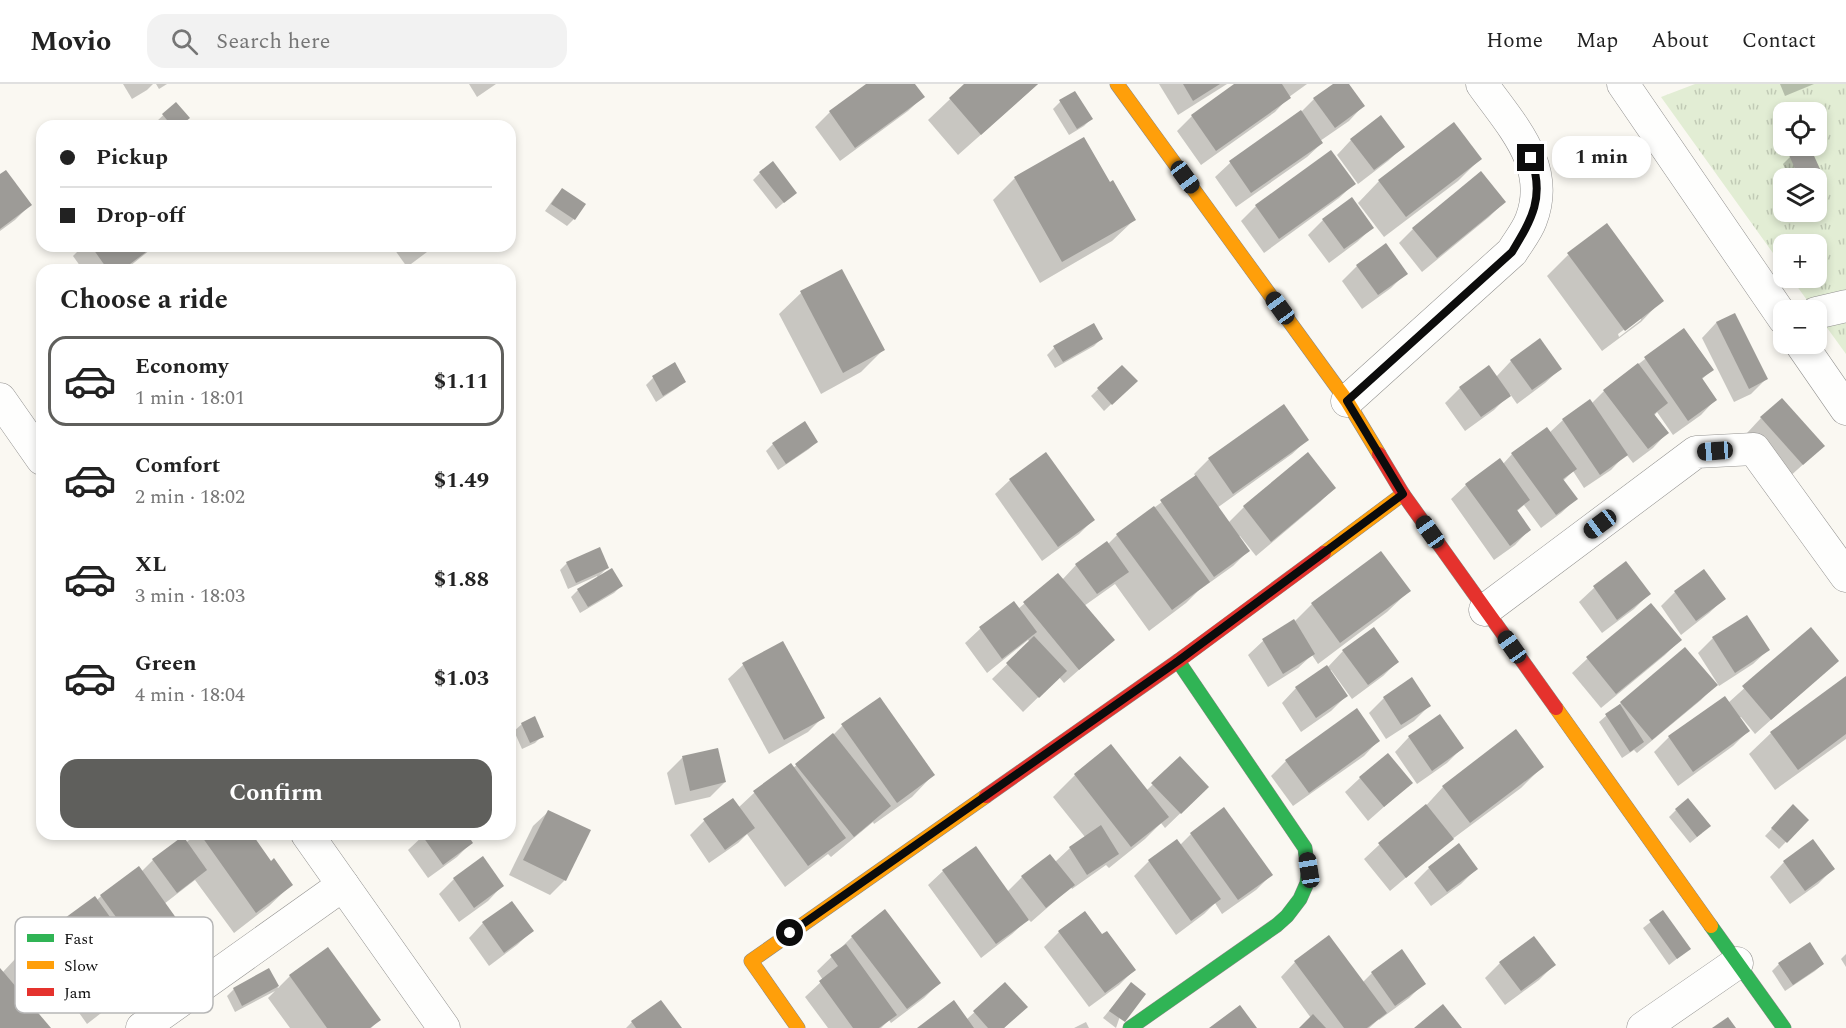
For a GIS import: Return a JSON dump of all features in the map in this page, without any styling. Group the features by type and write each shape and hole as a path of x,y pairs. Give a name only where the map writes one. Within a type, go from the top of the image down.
{"street":[{"path":"1117,84 1347,401 1403,494 1784,1028"},
{"path":"1347,401 1512,252 1531,221 1537,195 1536,171 1526,145 1482,84"},
{"path":"1623,84 1773,303"},
{"path":"1827,310 1846,306"},
{"path":"1808,354 1846,409"},
{"path":"0,399 36,450"},
{"path":"1485,610 1696,452 1754,449 1846,576"},
{"path":"798,1028 751,961 1178,661 1403,494"},
{"path":"1130,1028 1277,925 1292,910 1306,889 1309,870 1305,848 1178,661"},
{"path":"311,840 444,1028"},
{"path":"213,977 343,885"},
{"path":"1643,1028 1737,963"},
{"path":"142,1028 163,1013"}],"green space":[{"path":"1695,84 1846,84 1846,354 1827,328 1827,300 1807,300 1798,288 1827,288 1827,234 1773,234 1773,253 1661,97"}],"building":[{"path":"866,84 915,84 925,97 855,148 829,111"},
{"path":"964,84 1038,84 981,135 949,98"},
{"path":"1183,84 1220,84 1193,101"},
{"path":"1234,84 1282,84 1291,98 1216,151 1191,115"},
{"path":"1333,84 1349,84 1365,106 1335,128 1313,98"},
{"path":"1075,91 1093,119 1077,129 1059,100"},
{"path":"176,102 190,118 167,120 162,114"},
{"path":"1301,110 1323,143 1251,193 1229,161"},
{"path":"1381,115 1405,147 1374,170 1350,139"},
{"path":"1454,122 1482,159 1406,217 1378,180"},
{"path":"1084,137 1110,182 1113,180 1136,220 1062,262 1014,177"},
{"path":"1331,150 1356,184 1279,239 1255,205"},
{"path":"1789,156 1814,156 1820,168 1795,168"},
{"path":"773,161 797,193 784,203 759,172"},
{"path":"6,170 32,205 0,229 0,174"},
{"path":"1481,171 1506,202 1437,258 1412,228"},
{"path":"562,188 586,204 575,220 551,204"},
{"path":"1352,197 1374,228 1344,249 1322,219"},
{"path":"1607,223 1664,301 1625,331 1567,253"},
{"path":"1386,243 1408,274 1378,295 1356,265"},
{"path":"95,252 146,252 130,264 104,264"},
{"path":"842,269 885,350 843,373 800,291"},
{"path":"1735,313 1768,379 1749,389 1716,322"},
{"path":"1094,323 1103,339 1063,362 1053,346"},
{"path":"1684,328 1714,370 1702,378 1717,400 1688,421 1644,357"},
{"path":"1540,338 1562,369 1532,390 1510,360"},
{"path":"675,362 686,382 663,396 652,376"},
{"path":"1638,363 1668,403 1654,414 1669,433 1648,449 1603,390"},
{"path":"1122,365 1138,381 1112,405 1097,388"},
{"path":"1489,365 1511,396 1481,417 1459,387"},
{"path":"1782,398 1825,446 1803,465 1760,417"},
{"path":"1590,399 1628,455 1600,475 1562,419"},
{"path":"1284,404 1309,440 1233,494 1208,458"},
{"path":"805,421 818,442 786,464 772,443"},
{"path":"1547,427 1577,469 1563,479 1578,499 1556,515 1511,453"},
{"path":"1046,452 1095,520 1058,547 1009,479"},
{"path":"1308,452 1336,488 1271,542 1243,506"},
{"path":"1500,458 1530,500 1517,510 1531,530 1510,546 1465,484"},
{"path":"1196,475 1250,551 1214,577 1160,500"},
{"path":"1154,506 1210,582 1172,610 1116,534"},
{"path":"1107,541 1129,572 1097,594 1075,564"},
{"path":"600,547 609,568 576,583 566,562"},
{"path":"1381,551 1411,591 1340,643 1311,603"},
{"path":"1626,561 1651,594 1617,620 1593,586"},
{"path":"612,568 623,586 588,607 577,589"},
{"path":"1704,569 1726,599 1696,621 1674,591"},
{"path":"1058,573 1115,640 1079,670 1023,602"},
{"path":"1014,601 1037,632 1002,659 979,627"},
{"path":"1651,603 1682,640 1616,694 1586,657"},
{"path":"1747,615 1770,650 1735,673 1712,637"},
{"path":"1294,619 1315,654 1283,674 1262,639"},
{"path":"1374,627 1399,662 1368,685 1342,650"},
{"path":"1811,627 1839,661 1771,720 1742,686"},
{"path":"1034,636 1067,671 1039,698 1006,663"},
{"path":"783,641 825,718 784,740 742,663"},
{"path":"1685,647 1718,685 1652,740 1620,702"},
{"path":"1327,665 1348,696 1316,718 1295,687"},
{"path":"1846,676 1846,734 1798,770 1770,732"},
{"path":"1412,677 1431,706 1401,725 1383,697"},
{"path":"1725,696 1750,731 1693,772 1668,736"},
{"path":"880,697 935,775 897,803 841,724"},
{"path":"1620,704 1644,742 1630,752 1605,714"},
{"path":"1357,708 1380,741 1309,793 1285,760"},
{"path":"1440,714 1464,748 1432,771 1408,736"},
{"path":"535,716 544,737 530,743 521,723"},
{"path":"1516,729 1544,767 1470,823 1442,786"},
{"path":"833,733 891,806 854,837 795,764"},
{"path":"1111,744 1169,817 1131,847 1074,774"},
{"path":"718,748 726,782 690,791 682,756"},
{"path":"1388,753 1413,783 1384,807 1359,777"},
{"path":"1180,756 1209,787 1181,814 1151,783"},
{"path":"791,763 846,838 808,866 753,791"},
{"path":"733,798 755,828 725,850 703,819"},
{"path":"1688,798 1711,826 1697,837 1675,809"},
{"path":"1426,804 1454,839 1406,878 1378,843"},
{"path":"1793,804 1809,820 1787,843 1771,828"},
{"path":"1224,807 1273,875 1238,900 1190,833"},
{"path":"548,810 591,830 566,881 523,860"},
{"path":"1101,825 1119,854 1087,875 1069,847"},
{"path":"1177,839 1221,899 1191,921 1148,860"},
{"path":"1813,839 1835,869 1805,891 1783,861"},
{"path":"178,840 186,840 207,870 177,893 152,859"},
{"path":"204,840 256,840 271,861 274,858 293,885 256,913"},
{"path":"425,840 471,840 473,843 443,865"},
{"path":"1459,843 1478,869 1447,892 1428,867"},
{"path":"976,846 1029,920 996,944 942,870"},
{"path":"1050,854 1075,885 1046,908 1021,876"},
{"path":"483,856 504,886 474,908 453,878"},
{"path":"139,866 175,917 116,917 100,895"},
{"path":"95,896 110,917 66,917"},
{"path":"512,901 534,931 504,953 482,922"},
{"path":"885,909 941,983 907,1009 851,936"},
{"path":"1663,910 1691,949 1677,959 1649,920"},
{"path":"1085,911 1102,934 1107,931 1136,970 1105,993 1058,931"},
{"path":"1329,935 1387,1013 1367,1028 1344,1028 1294,961"},
{"path":"1534,936 1556,965 1521,991 1499,962"},
{"path":"1810,942 1824,964 1793,985 1778,963"},
{"path":"846,944 897,1015 879,1028 853,1028 819,981 838,966 830,955"},
{"path":"328,947 381,1020 370,1028 327,1028 289,975"},
{"path":"1402,949 1426,984 1395,1006 1371,972"},
{"path":"0,968 15,986 15,1013 38,1013 51,1028 0,1028"},
{"path":"269,968 279,986 242,1006 233,988"},
{"path":"1005,982 1028,1007 1004,1028 988,1028 973,1011"},
{"path":"1131,982 1146,994 1125,1022 1109,1011"},
{"path":"661,1000 682,1028 636,1028 631,1021"},
{"path":"954,1000 974,1028 917,1028"},
{"path":"1443,1004 1462,1028 1414,1028"},
{"path":"1240,1005 1257,1028 1209,1028"},
{"path":"1313,1014 1326,1028 1299,1028"},
{"path":"1728,1017 1736,1028 1712,1028"}],"traffic: fast":[{"path":"1130,1028 1277,925 1300,899 1307,883 1305,848 1178,661"},
{"path":"1711,926 1784,1028"}],"traffic: slow":[{"path":"1117,84 1347,401 1379,454"},
{"path":"1324,553 1403,494"},
{"path":"1556,708 1711,926"},
{"path":"798,1028 751,961 986,796"}],"traffic: jam":[{"path":"1379,454 1403,494 1556,708"},
{"path":"986,796 1178,661 1324,553"}],"route":[{"path":"790,933 1178,661 1403,494 1347,401 1512,252 1531,221 1537,195 1536,171 1531,158"}]}
